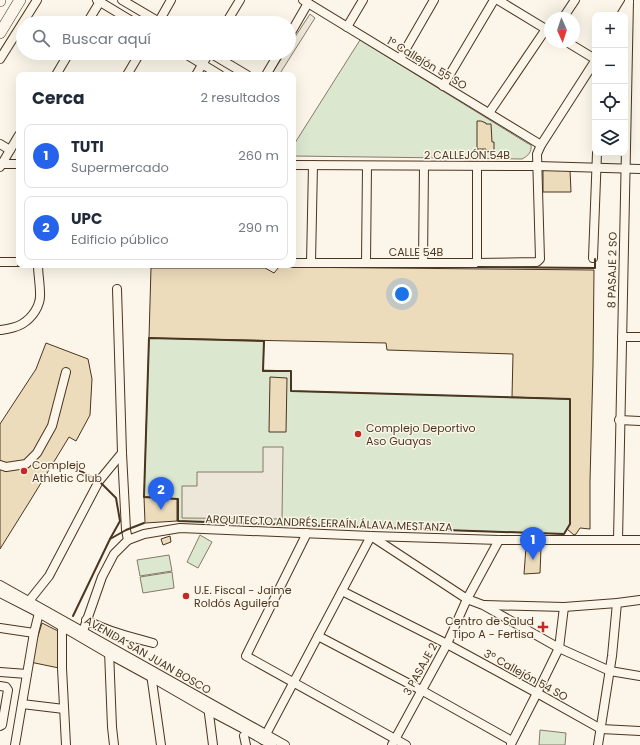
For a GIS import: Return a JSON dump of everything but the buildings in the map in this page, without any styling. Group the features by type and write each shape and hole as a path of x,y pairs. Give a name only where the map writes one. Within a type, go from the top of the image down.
{"main road":[{"path":"0,34 20,0"}],"street":[{"path":"27,16 37,0"},
{"path":"122,0 148,16"},
{"path":"163,16 171,0"},
{"path":"230,16 240,0"},
{"path":"346,27 363,0"},
{"path":"400,59 434,0"},
{"path":"443,86 494,0"},
{"path":"498,0 512,4 544,27"},
{"path":"567,12 575,0"},
{"path":"91,16 100,1 124,16"},
{"path":"624,12 630,1"},
{"name":"8 PASAJE 2 SO","path":"618,540 619,420 630,1"},
{"path":"296,21 305,2"},
{"name":"1º Callejón 55 SO","path":"305,2 541,145"},
{"path":"0,59 16,33"},
{"path":"489,114 544,36"},
{"path":"576,48 592,58"},
{"path":"58,72 65,60"},
{"path":"129,72 136,60"},
{"path":"195,60 215,72"},
{"path":"198,72 205,60"},
{"path":"222,60 242,72"},
{"path":"268,72 275,60"},
{"path":"538,166 538,154 541,145 592,65"},
{"path":"1,165 16,140"},
{"path":"0,144 10,150"},
{"path":"593,258 597,156"},
{"path":"1,165 16,164"},
{"name":"2 CALLEJÓN 54B","path":"296,165 538,166 640,169"},
{"path":"311,263 313,165"},
{"path":"366,263 367,166"},
{"path":"423,263 424,166"},
{"path":"476,263 477,166"},
{"name":"CALLE 54B","path":"296,263 537,262 540,259 538,166"},
{"path":"0,262 16,262"},
{"path":"1,330 12,328 21,324 29,319 35,312 40,294 38,268"},
{"path":"117,289 122,453 126,530 128,540"},
{"path":"622,337 640,337"},
{"path":"0,465 6,467 26,464 37,453 52,426 66,372"},
{"path":"619,420 640,421"},
{"path":"29,601 49,576 99,481 122,453"},
{"name":"ARQUITECTO ANDRÉS EFRAÍN ÁLAVA MESTANZA","path":"82,634 102,577 114,554 128,540 144,534 180,528 499,540 640,540"},
{"path":"307,533 246,656 294,682 393,742 406,745"},
{"path":"264,737 371,536 467,599 483,605 559,648 610,671 640,676"},
{"name":"3 PASAJE 2","path":"393,742 447,644 467,599 499,540"},
{"name":"AVENIDA SAN JUAN BOSCO","path":"0,585 109,650 208,706 264,737 285,745"},
{"name":"3º Callejón 54 SO","path":"342,591 447,644 601,729 640,731"},
{"name":"AVENIDA SAN JUAN BOSCO","path":"0,593 39,613 62,627 82,634"},
{"path":"483,605 564,607 640,600"},
{"path":"598,745 610,671 617,603"},
{"path":"318,636 421,690 511,743 559,648 564,607"},
{"path":"15,745 34,633 39,613"},
{"path":"86,620 95,625 126,636 153,643"},
{"path":"62,627 66,745"},
{"path":"0,628 34,633"},
{"path":"109,650 114,745"},
{"path":"0,672 27,674"},
{"path":"151,673 161,745"},
{"path":"0,686 6,687 8,690 2,725 0,726"},
{"path":"22,704 64,709"},
{"path":"208,706 213,745"},
{"path":"244,736 246,745"},
{"name":"AVENIDA SAN JUAN BOSCO","path":"264,737 272,745"}],"green space":[{"path":"360,40 531,145 531,150 526,157 522,159 296,156 296,141"},
{"name":"Complejo Deportivo Aso Guayas","path":"149,338 264,341 263,370 291,371 291,391 570,399 570,524 564,534 178,521 178,499 144,497"},
{"path":"200,535 212,542 198,568 187,562"},
{"path":"169,555 172,571 140,576 137,560"},
{"path":"172,572 174,588 143,593 140,577"},
{"path":"540,730 566,733 565,745 539,745"}],"shaded area":[{"path":"310,14 315,18 296,48 296,35"},
{"path":"281,60 288,60 281,72 273,72"},
{"path":"263,447 283,447 282,519 182,518 182,486 197,486 197,472 263,472"}],"wall":[{"path":"478,267 595,268 595,259"},
{"path":"149,338 264,341 263,371 291,371 291,391 570,399 570,524 564,534 178,521 178,499 144,497 149,338"},
{"path":"69,465 99,481 116,498 120,521 110,539"},
{"path":"73,616 110,539 126,530 144,523"}],"place":[{"name":"Complejo Deportivo Aso Guayas","path":"358,434"},
{"name":"Complejo Athletic Club","path":"24,471"},
{"name":"UPC","path":"161,510"},
{"name":"TUTI","path":"533,560"},
{"name":"U.E. Fiscal - Jaime Roldós Aguilera","path":"186,596"},
{"name":"Centro de Salud Tipo A - Fertisa","path":"543,627"}]}
